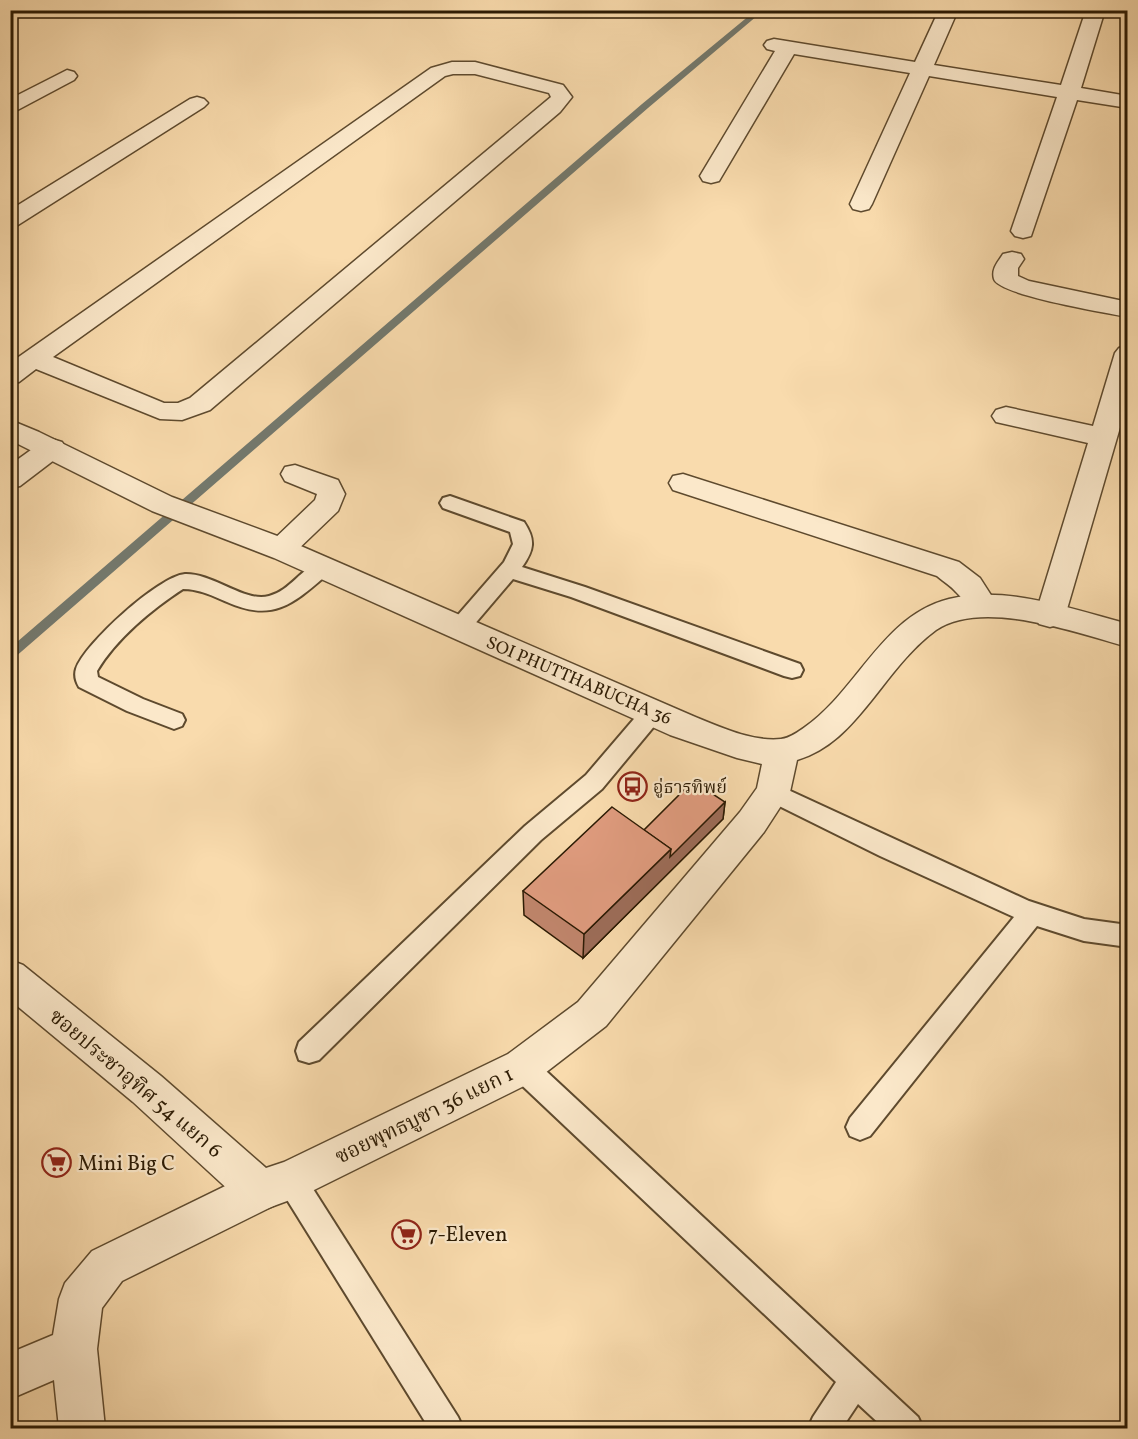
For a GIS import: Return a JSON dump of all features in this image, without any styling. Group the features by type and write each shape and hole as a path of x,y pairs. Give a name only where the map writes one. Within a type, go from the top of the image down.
{"street":[{"path":"861,204 949,10"},
{"path":"1023,231 1096,10"},
{"path":"711,176 781,46 1128,102"},
{"path":"10,376 438,72 452,68 475,68 556,89 562,97 553,108 200,404 182,412 160,411 34,359"},
{"path":"10,108 67,76"},
{"path":"10,220 197,103"},
{"path":"1012,259 1006,268 1006,280 1022,287 1128,310"},
{"path":"1050,616 1128,353"},
{"path":"1006,416 1102,437"},
{"name":"SOI PHUTTHABUCHA 36","path":"10,429 162,504 281,549 653,712 754,750 782,752 807,743 831,724 922,622 951,610 983,606 1050,616 1128,636"},
{"path":"10,479 52,448"},
{"path":"281,549 328,504 331,494 328,487 295,474"},
{"path":"683,483 948,569 969,586 983,606"},
{"name":"ซอยพุทธบูชา 36 แยก 1","path":"82,1428 74,1349 81,1299 107,1266 522,1067 592,1014 752,822 773,792 782,752"},
{"name":"ซอยประชาอุทิศ 54 แยก 6","path":"10,977 147,1089 276,1185"},
{"path":"10,1376 74,1349"}],"lane":[{"path":"450,502 517,527 522,534 522,551 459,628"},
{"path":"174,720 135,705 87,681 86,671 102,647 174,585 193,582 220,589 252,604 262,605 280,600 322,568"},
{"path":"508,570 589,596 792,670"},
{"path":"309,1051 533,833 594,782 653,712"},
{"path":"773,792 880,846 1031,914 1107,935 1128,936"},
{"path":"860,1127 1031,914"},
{"path":"522,1067 907,1428"},
{"path":"276,1185 447,1428"},
{"path":"824,1428 855,1381"}],"building":[{"path":"693,781 725,802 670,857 671,849 644,830"},
{"path":"612,807 671,849 584,934 523,891"}],"waterway":[{"path":"10,655 645,106 761,10"}],"place":[{"name":"อู่ธารทิพย์","path":"632,787"},
{"name":"Mini Big C","path":"57,1163"},
{"name":"7-Eleven","path":"407,1234"}]}
